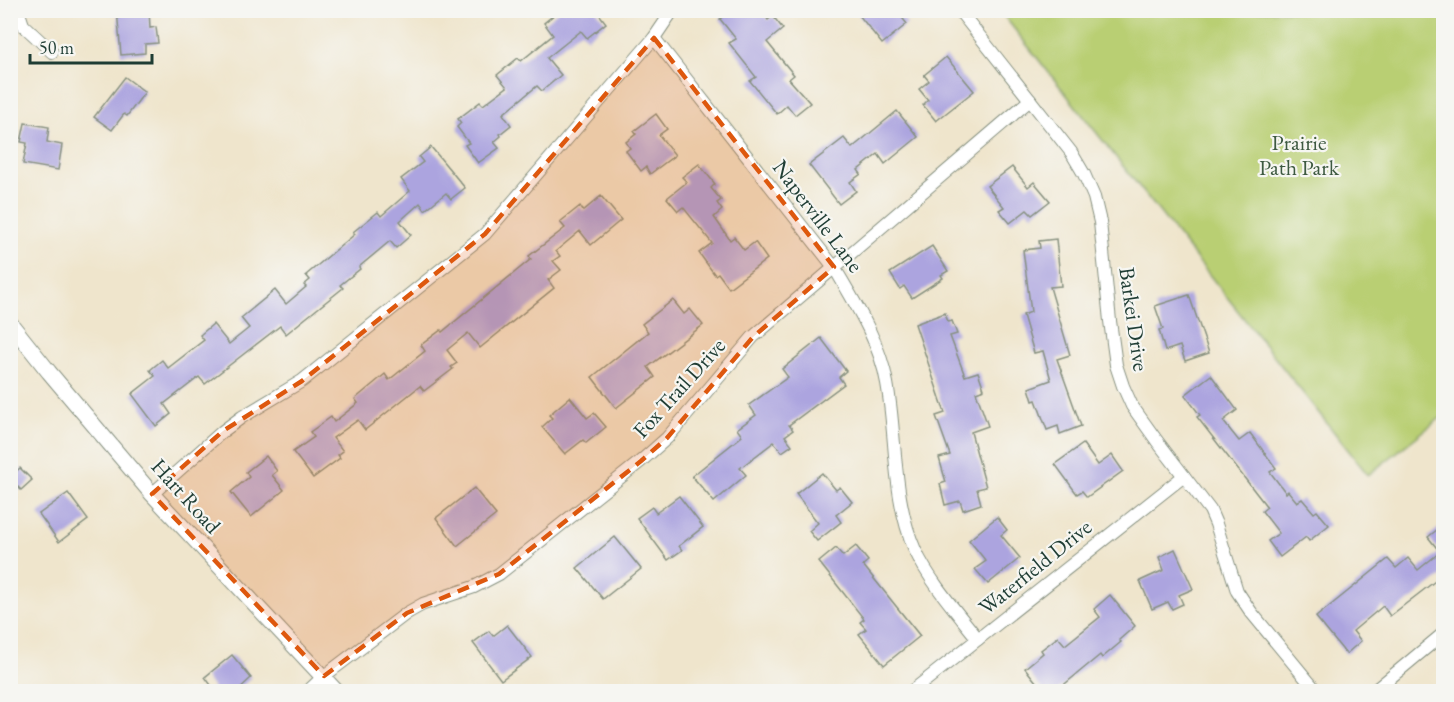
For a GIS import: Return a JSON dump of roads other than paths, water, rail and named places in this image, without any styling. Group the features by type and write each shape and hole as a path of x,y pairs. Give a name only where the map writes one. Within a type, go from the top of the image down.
{"street":[{"path":"18,10 23,25 52,52"},
{"path":"152,494 223,431 302,381 485,234 654,38 673,10"},
{"name":"Barkei Drive","path":"959,10 1071,152 1084,174 1094,197 1100,222 1116,366 1123,386 1132,406 1210,510 1237,591 1317,692"},
{"name":"Naperville Lane","path":"654,38 834,267 875,343 887,381 902,508 915,550 926,570 978,639"},
{"name":"Fox Trail Drive","path":"308,692 324,676 407,613 423,604 474,587 499,574 641,461 667,438 753,337 1030,100"},
{"name":"Hart Road","path":"10,323 152,494 337,692"},
{"name":"Waterfield Drive","path":"911,692 1184,476"},
{"path":"1373,692 1443,633"}],"park label":[{"name":"Prairie Path Park","path":"1299,154"}]}
